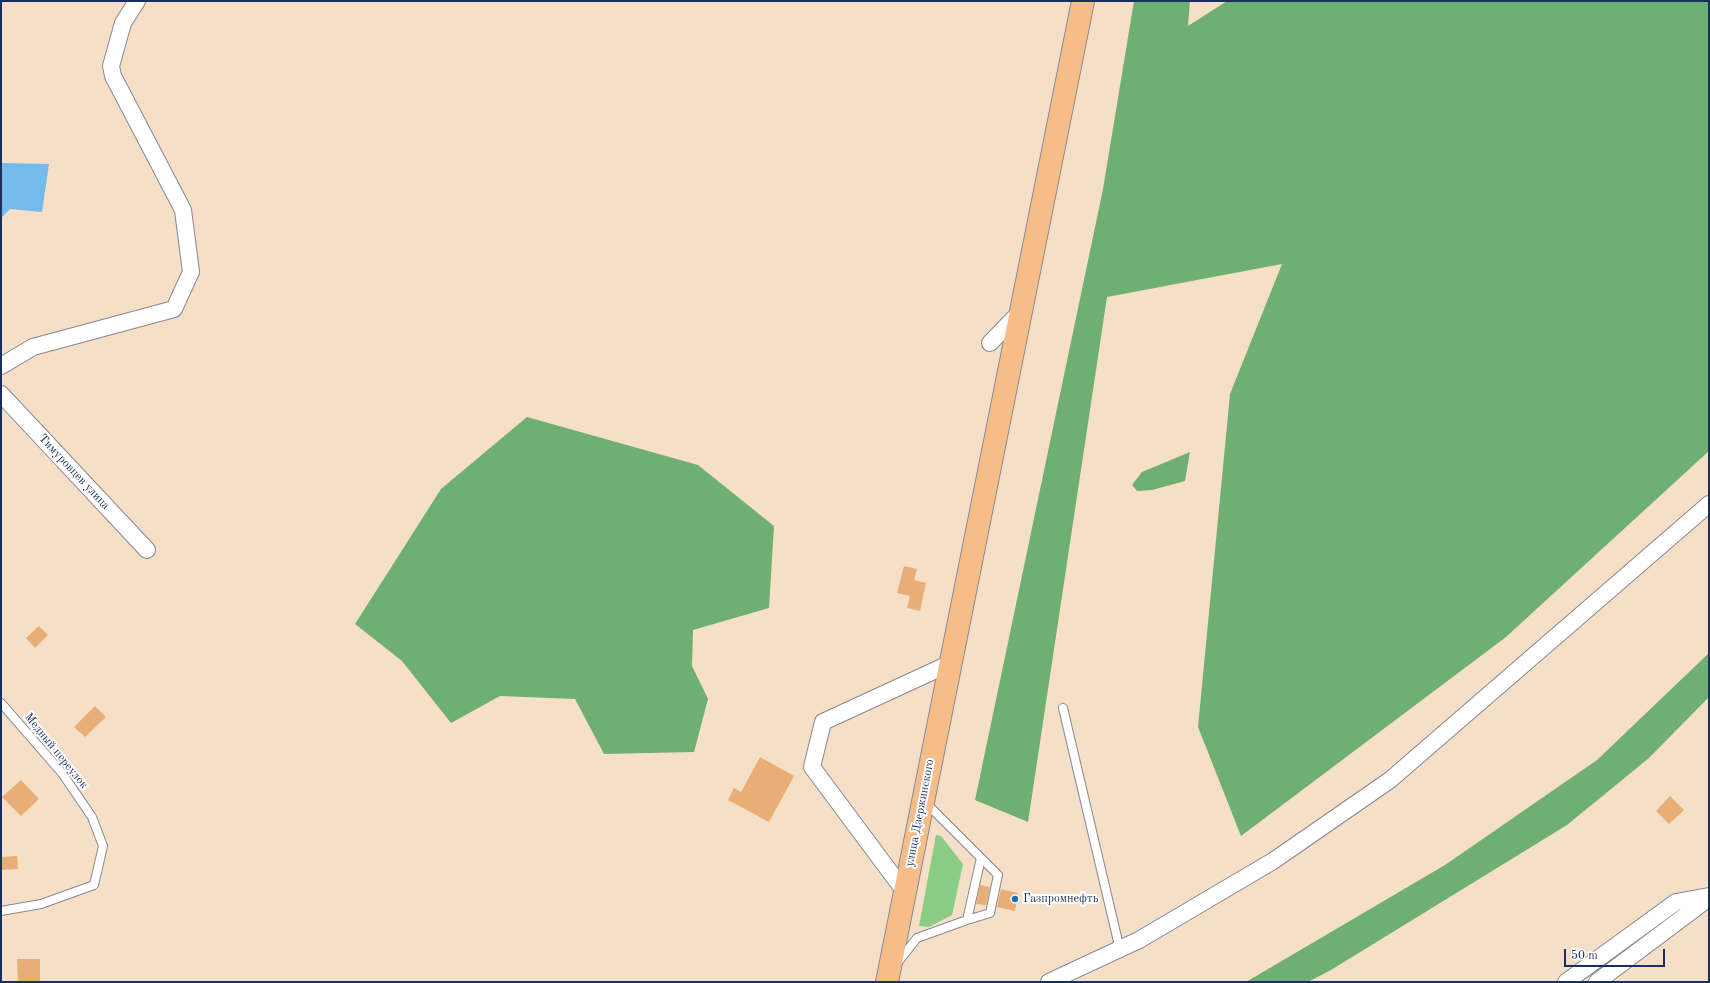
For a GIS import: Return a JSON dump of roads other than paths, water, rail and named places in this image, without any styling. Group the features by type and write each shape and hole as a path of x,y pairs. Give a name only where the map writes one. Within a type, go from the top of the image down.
{"main road":[{"name":"улица Дзержинского","path":"888,977 922,800 953,654 1083,1"}],"street":[{"path":"1,366 33,347 174,309 191,272 183,210 113,76 111,66 123,23 137,1"},
{"path":"990,344 1022,310"},
{"name":"Тимуровцев улица","path":"1,394 147,550"},
{"path":"1049,982 1120,950 1272,861 1390,780 1709,504"},
{"path":"905,892 812,767 823,722 953,654"},
{"path":"1566,982 1676,902 1709,897"},
{"path":"1597,982 1709,897"}],"lane":[{"name":"Медный переулок","path":"1,703 62,774 92,817 102,846 94,885 41,904 1,911"},
{"path":"1062,708 1120,950"},
{"path":"888,977 917,938 990,913 998,875 922,800"},
{"path":"967,920 981,858"}],"water":[{"path":"1,163 49,164 42,212 10,209 1,218"}],"place":[{"name":"Газпромнефть","path":"1015,899"}]}
